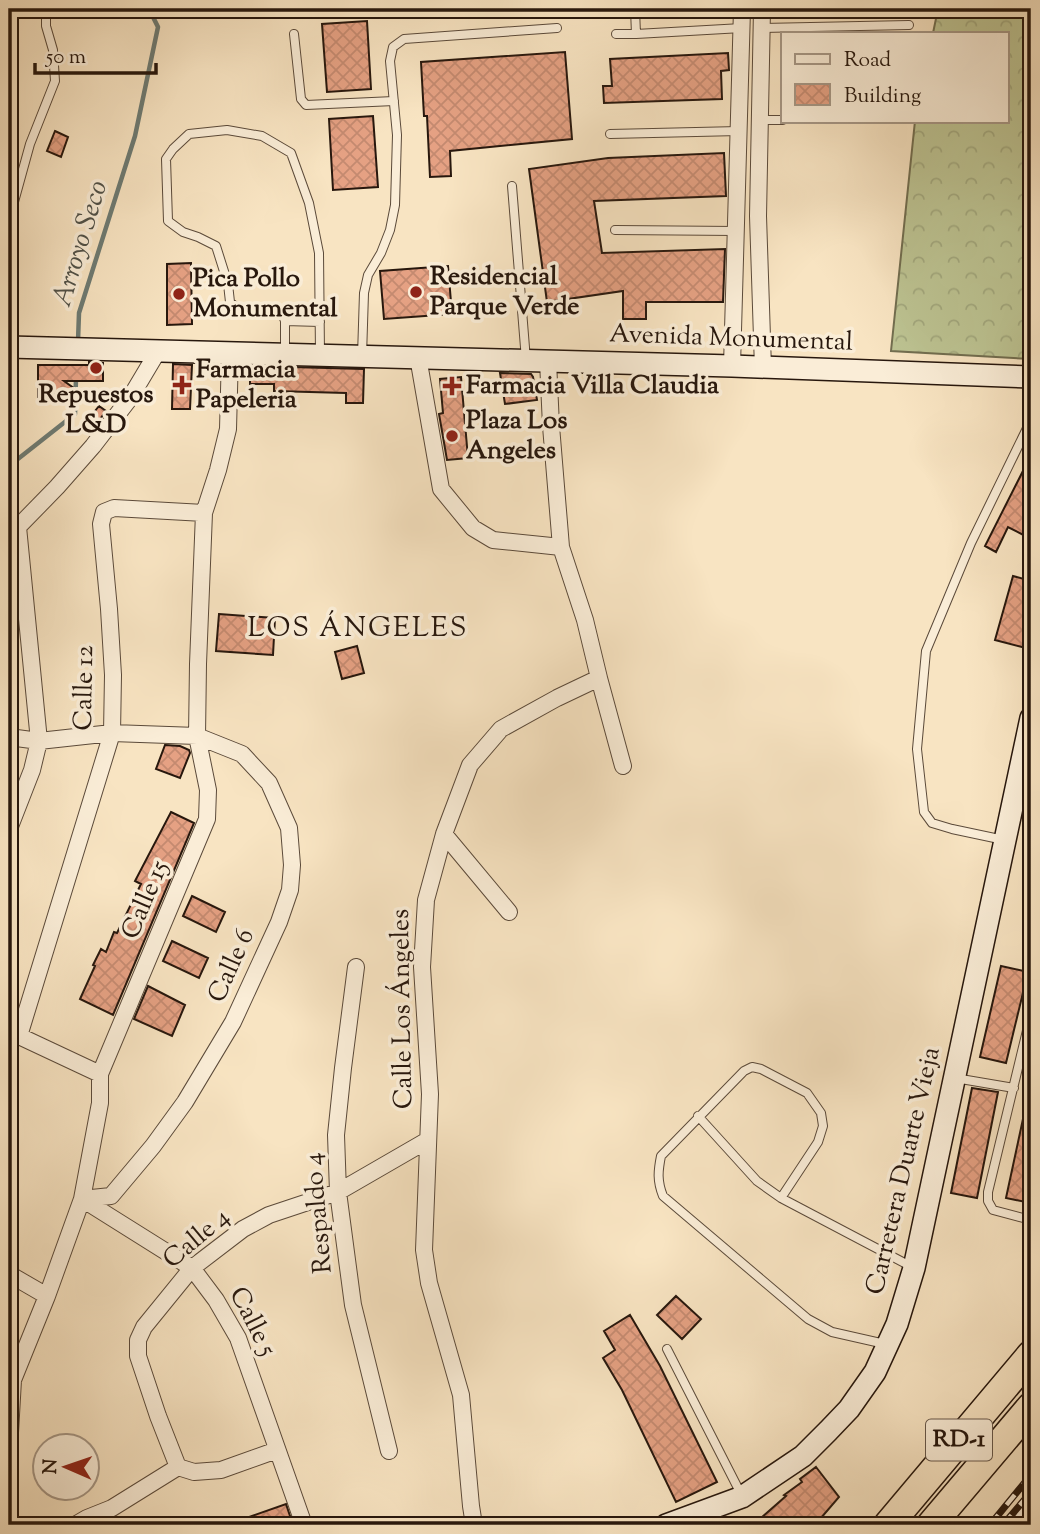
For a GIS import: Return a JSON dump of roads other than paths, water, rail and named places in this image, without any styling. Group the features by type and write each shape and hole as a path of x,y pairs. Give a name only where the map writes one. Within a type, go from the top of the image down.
{"highway":[{"name":"RD-1","path":"888,1525 1031,1355"},
{"name":"RD-1","path":"931,1525 1031,1407"}],"main road":[{"name":"Avenida Monumental","path":"9,347 732,366 1031,377"},
{"name":"Carretera Duarte Vieja","path":"666,1525 742,1497 803,1455 849,1409 875,1372 888,1345 906,1299 914,1268 1004,840 1018,796 1031,718"}],"street":[{"path":"732,366 742,9"},
{"path":"762,9 758,216 763,368"},
{"path":"9,829 32,770 39,741 13,529 57,487 93,446 130,398 158,351"},
{"name":"Calle 15","path":"9,1450 11,1379 47,1296 82,1199 100,1103 100,1074 207,819 208,790 197,736 204,513 228,429 230,353"},
{"path":"418,357 441,489 473,528 493,540 561,547"},
{"path":"548,361 561,547 585,620 624,766"},
{"name":"Calle 12","path":"14,1036 112,733 113,675 101,524 104,512 114,508 204,513"},
{"name":"Calle Los Ángeles","path":"474,1525 461,1395 429,1283 424,1250 430,1094 422,967 426,900 444,834 470,765 501,729 599,678"},
{"name":"Calle 6","path":"9,737 39,741 112,733 197,736 242,754 269,783 289,828 292,865 290,890 279,922 233,1023 185,1101 153,1146 111,1196 82,1199"},
{"path":"444,834 509,912"},
{"name":"Respaldo 4","path":"356,967 336,1135 338,1192 353,1305 389,1451"},
{"path":"14,1036 100,1074"},
{"name":"Calle 4","path":"178,1467 138,1356 138,1340 144,1327 192,1268 243,1230 269,1215 338,1192 428,1140"},
{"name":"Calle 5","path":"82,1199 192,1268 216,1300 238,1338 304,1525"},
{"path":"9,1274 47,1296"},
{"path":"75,1525 112,1508 178,1467 194,1472 221,1470 277,1450"},
{"path":"1012,1525 1031,1502"}],"lane":[{"path":"9,220 30,144 55,81 53,50 46,26 48,9"},
{"path":"635,9 636,34"},
{"path":"762,28 909,25"},
{"path":"362,356 364,293 368,275 390,230 395,205 397,135 390,54 393,47 404,40 557,28"},
{"path":"615,34 742,28"},
{"path":"294,34 303,103 394,101"},
{"path":"761,120 781,120"},
{"path":"285,354 283,316 278,312 243,312 230,302 228,284 216,247 183,232 169,221 166,159 188,134 227,130 262,136 291,153 309,203 319,253 320,355"},
{"path":"610,134 739,131"},
{"path":"512,186 526,360"},
{"path":"615,230 736,231"},
{"path":"285,321 320,322"},
{"path":"1004,840 932,823 924,812 917,750 926,651 971,543 1031,420"},
{"path":"1031,1014 988,1192 988,1201 993,1210 1031,1220"},
{"path":"781,1198 818,1142 823,1126 821,1113 807,1093 752,1067 744,1071 661,1156 658,1173 663,1196 807,1319 832,1332 888,1345"},
{"path":"955,1078 1014,1087"},
{"path":"698,1116 757,1181 781,1198 914,1268"},
{"path":"667,1349 742,1497"}],"waterway":[{"name":"Arroyo Seco","path":"78,341 79,313 135,136 158,27 149,9"},
{"name":"Arroyo Seco","path":"9,466 75,414 76,378"}],"railway":[{"path":"990,1525 1031,1475"},
{"path":"1003,1525 1031,1492"}],"place":[{"name":"Residencial Parque Verde","path":"416,292"},
{"name":"Pica Pollo Monumental","path":"179,294"},
{"name":"Repuestos L&D","path":"96,368"},
{"name":"Farmacia Papeleria","path":"182,385"},
{"name":"Farmacia Villa Claudia","path":"452,386"},
{"name":"Plaza Los Angeles","path":"452,436"}],"district":[{"name":"LOS ÁNGELES","path":"358,629"}]}
